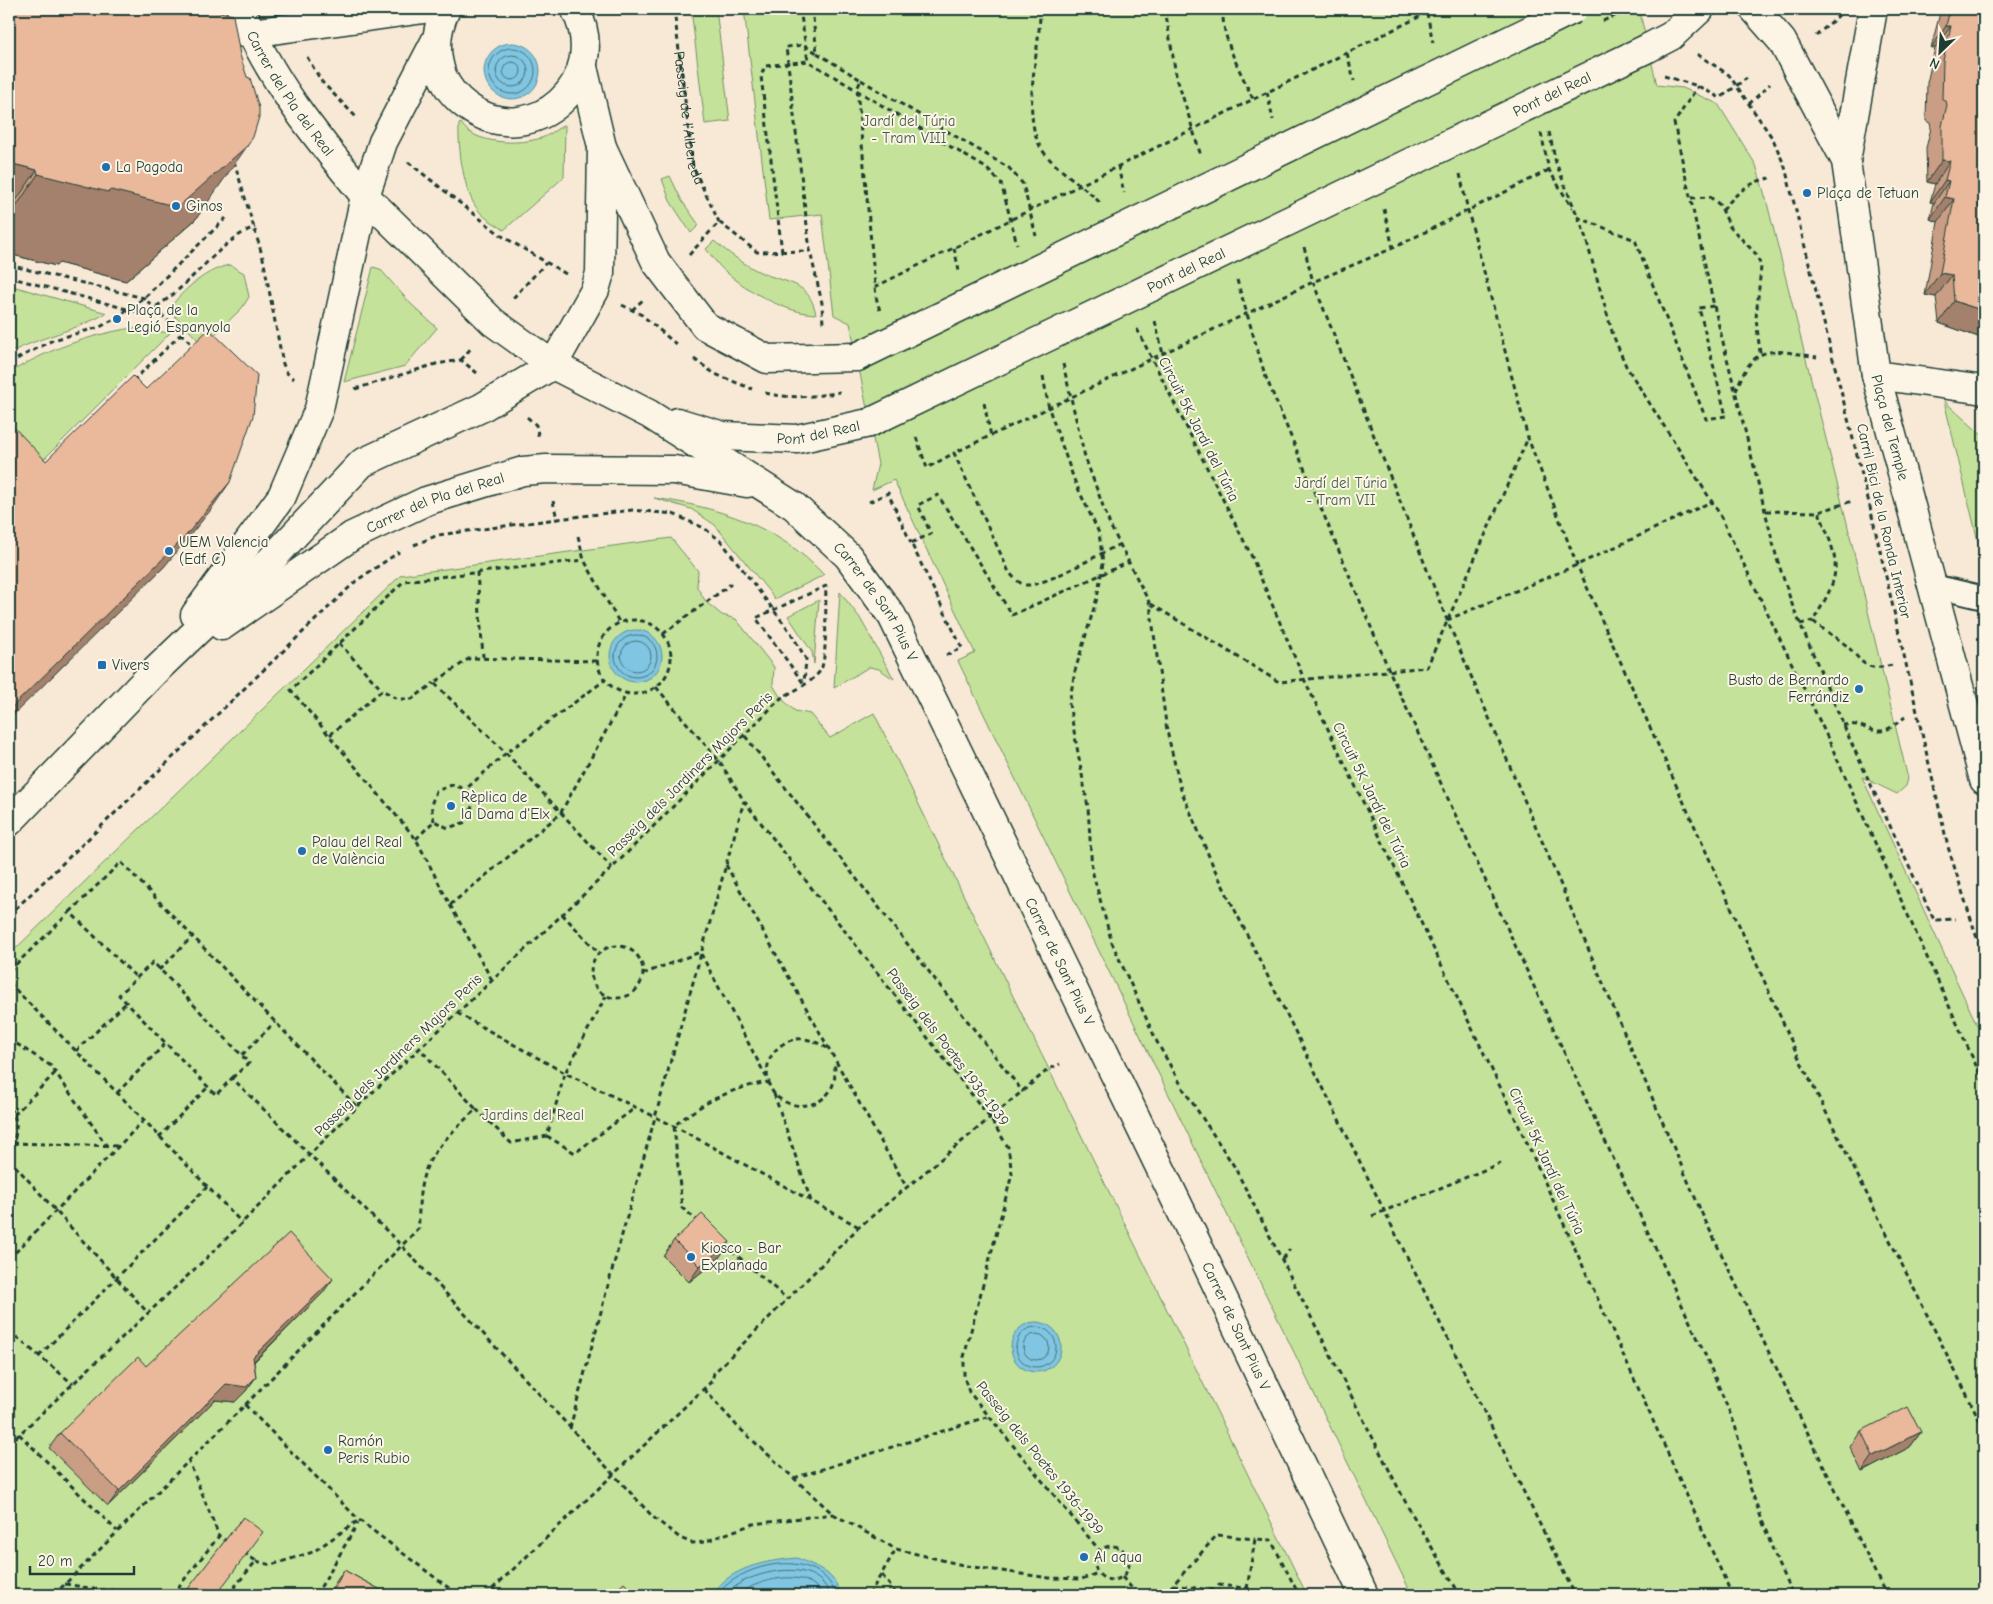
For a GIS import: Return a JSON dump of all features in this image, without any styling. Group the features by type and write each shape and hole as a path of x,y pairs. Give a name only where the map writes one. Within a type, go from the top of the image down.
{"main road":[{"name":"Carrer del Pla del Real","path":"424,9 246,21 302,118 365,196 480,311 552,365 649,414"},
{"path":"446,9 439,22 436,40 437,61 445,82 458,100 476,113 497,120 519,121 540,115 559,104 569,93 583,67"},
{"path":"575,9 582,21 586,44 583,67 602,147 656,262 705,326 766,359 857,357 1574,9"},
{"name":"Pont del Real","path":"649,414 723,436 797,439 869,423 1648,48 1672,36 1700,9"},
{"path":"1754,9 1782,41 1846,161"},
{"path":"1872,9 1846,161 1876,375"},
{"path":"170,28 246,21"},
{"path":"153,673 282,496 319,409 365,196 383,142 436,40"},
{"path":"9,822 153,673 268,563 362,463 481,408 552,365 595,290 600,274 602,147"},
{"name":"Plaça del Temple","path":"1984,390 1876,375 1984,780"},
{"name":"Carrer de Sant Pius V","path":"649,414 758,485 794,506 822,530 853,562 892,616 1202,1254 1364,1595"},
{"name":"Carrer del Pla del Real","path":"153,673 352,536 426,501 523,471 546,469 674,470 758,485"}],"street":[{"path":"1984,184 1977,215 1977,224 1984,230"},
{"path":"1933,586 1984,598"}],"path":[{"name":"Passeig de l'Albereda","path":"674,9 693,167 719,222"},
{"path":"800,9 804,46 808,61"},
{"path":"812,9 817,53"},
{"path":"1040,9 1039,45 1030,98 1032,118 1044,153 1064,175 1093,195 1103,210"},
{"path":"1165,9 1176,75 1201,157"},
{"path":"1223,9 1233,55 1253,99"},
{"path":"875,287 1435,9"},
{"path":"1827,25 1846,9"},
{"path":"824,334 822,303 810,251 786,47 804,46 817,53 1009,168 1023,184 1037,238"},
{"path":"305,52 327,87"},
{"path":"782,252 761,76 765,66 808,61 986,168 1001,183 1018,247"},
{"path":"1663,76 1698,86 1720,98 1747,78"},
{"path":"861,80 857,89 875,287 881,316"},
{"path":"1698,86 1674,123 1714,306 1777,558 1800,624 1843,725 1934,920 1955,919"},
{"name":"Carril Bici de la Ronda Interior","path":"1757,96 1749,104 1773,139 1785,167 1870,507 1948,847 1969,919 1984,960"},
{"path":"1548,125 1556,163 1577,217 1613,335 1626,366 1719,514 1824,730 1984,1082"},
{"path":"232,155 255,227 283,364 287,373 293,378 342,392 436,364 462,360 482,377"},
{"path":"913,429 927,468 954,453 1050,409 1313,282 1392,248 1549,170 1577,217 1635,240 1706,419 1726,416 1699,308 1714,306"},
{"path":"1723,210 1742,189 1755,181 1770,178"},
{"path":"1691,198 1710,197 1723,210 1730,227 1757,255 1761,267 1756,318 1760,353"},
{"path":"1468,211 1528,438 1577,565 1798,1056 1984,1429"},
{"path":"9,363 53,340 100,326 128,309 144,298 226,218"},
{"path":"692,252 719,222 756,252 810,251"},
{"path":"9,277 138,312 155,309 234,237 255,227"},
{"path":"502,236 546,263 528,280"},
{"path":"9,265 144,298 195,348"},
{"path":"1236,277 1265,375 1390,670 1592,1114 1704,1352 1734,1425 1750,1487 1778,1564 1793,1595"},
{"path":"1313,282 1447,620 1703,1216 1886,1595"},
{"name":"Circuit 5K Jardí del Túria","path":"1136,327 1251,555 1304,679 1528,1145 1732,1595"},
{"path":"131,383 181,334"},
{"path":"1736,392 1743,374 1760,353 1774,351 1817,357"},
{"path":"1062,361 1085,458 1110,525 1150,604 1167,731 1181,790 1214,868 1575,1595"},
{"path":"1042,370 1050,409 1075,482 1099,534 1101,574 1097,598 1075,671 1069,704 1088,807 1092,870 1112,943 1157,1042 1184,1090 1234,1166 1408,1507 1460,1595"},
{"path":"1150,604 1279,682 1427,667 1528,438"},
{"path":"954,453 1009,572 1015,581 1027,585 1042,582 1120,544"},
{"path":"869,502 888,493 962,648 945,655"},
{"path":"552,494 556,519"},
{"path":"911,543 931,534 918,505 938,495 1012,615 1129,562"},
{"path":"1766,511 1819,512 1852,501"},
{"path":"1447,620 1577,565 1711,502"},
{"path":"412,545 438,535 556,519 633,510 673,514 704,528 721,541 791,632 806,659 807,667 804,684"},
{"path":"1800,624 1812,621 1828,594 1834,577 1836,559 1832,542 1819,512"},
{"path":"578,536 584,560 619,622"},
{"path":"9,915 356,581 404,549"},
{"path":"492,980 450,905 416,838 291,690 404,581 584,560"},
{"path":"477,572 483,657"},
{"path":"663,634 731,584"},
{"name":"Passeig dels Jardiners Majors Peris","path":"9,1444 242,1223 419,1048 612,868 720,762 781,698 804,684 820,671 824,658 826,586 774,611"},
{"path":"774,611 756,618 804,684"},
{"path":"631,619 643,621 654,625 663,634 669,644 671,657 669,669 656,687 642,693 627,693 615,688 605,680 596,662 598,645 603,636 619,622 631,619"},
{"path":"1812,621 1826,634 1852,650 1858,659 1868,666 1877,668 1893,665"},
{"path":"339,643 382,690 398,699 412,699 470,658 596,662"},
{"path":"466,789 506,754 605,680"},
{"path":"434,683 506,754 612,868"},
{"name":"Passeig dels Poetes 1936-1939","path":"656,687 720,762 744,800 990,1118 1008,1147 1012,1174 964,1364 964,1377 969,1392 1100,1551"},
{"path":"330,735 382,690"},
{"path":"450,905 560,814 627,693"},
{"path":"1843,725 1858,725 1879,731 1890,728 1905,717"},
{"path":"745,736 1023,1092"},
{"path":"452,785 466,789 473,804 466,822 448,828 434,821 431,805 436,791 452,785"},
{"path":"570,1428 700,952 744,800"},
{"path":"416,838 434,821"},
{"path":"9,971 121,862 357,1108"},
{"path":"726,864 833,1059 907,1188"},
{"path":"70,912 136,978"},
{"path":"562,914 599,953"},
{"path":"159,970 192,936"},
{"path":"614,946 631,950 642,963 642,974 638,987 631,993 624,997 606,996 599,991 591,976 591,968 599,953 614,946"},
{"path":"642,974 700,952"},
{"path":"700,952 774,1093 811,1201"},
{"path":"153,962 249,1063 216,1095 119,995 136,978 153,962"},
{"path":"9,983 242,1223"},
{"path":"547,1136 565,1073 606,996"},
{"path":"76,1051 126,1003"},
{"path":"457,1013 565,1073 674,1126 859,1227"},
{"path":"242,1055 275,1022"},
{"path":"9,1039 56,1072 107,1146"},
{"path":"769,1082 767,1071 770,1060 775,1050 784,1043 795,1039 806,1039 828,1048"},
{"path":"117,1093 166,1043"},
{"path":"419,1048 511,1143 547,1136 574,1153 635,1108"},
{"path":"774,1093 782,1101 792,1105 803,1106 823,1099 835,1080 833,1059"},
{"path":"486,1595 704,1389 712,1381 714,1373 859,1227 1049,1069 1060,1064"},
{"path":"14,1114 56,1072"},
{"path":"232,1078 401,1245 653,1517 680,1538 692,1543 704,1542 753,1524 833,1514"},
{"path":"674,1126 689,1113 734,1090 769,1082"},
{"path":"159,1137 208,1087"},
{"path":"9,1108 14,1114 17,1128 9,1151"},
{"path":"54,1595 419,1228 421,1181 429,1161 440,1145 476,1109"},
{"path":"9,1259 144,1120"},
{"path":"674,1126 682,1208 705,1227"},
{"path":"13,1143 119,1146"},
{"path":"9,1159 148,1313"},
{"path":"1372,1216 1502,1163"},
{"path":"38,1356 208,1187"},
{"path":"720,1240 787,1298"},
{"path":"1283,1259 1290,1250"},
{"path":"9,1331 72,1384"},
{"path":"704,1389 738,1426 833,1514 896,1548 967,1566 1049,1578 1082,1579 1098,1572 1107,1579 1122,1577 1138,1595"},
{"path":"245,1405 359,1520 458,1595"},
{"path":"794,1478 990,1416"},
{"path":"20,1434 118,1530"},
{"path":"188,1459 219,1536 234,1546"},
{"path":"241,1551 256,1561 271,1565 313,1552 359,1520"},
{"path":"316,1595 359,1520"},
{"path":"1164,1595 1218,1535 1271,1540 1299,1595"},
{"path":"172,1595 219,1536"},
{"path":"1250,1595 1251,1589 1248,1588 1255,1539"},
{"name":"Passeig dels Poetes 1936-1939","path":"1098,1572 1095,1562 1100,1551 1110,1546 1116,1546 1125,1553 1129,1563 1122,1577"},
{"path":"869,1595 896,1548"},
{"path":"228,1595 256,1561"},
{"path":"882,1575 897,1595"},
{"path":"64,1584 102,1590 141,1591 163,1595"},
{"path":"1174,1585 1218,1593 1219,1585 1248,1588"}],"green space":[{"path":"691,9 716,9 730,121 705,124"},
{"name":"Jardí del Túria - Tram VII","path":"744,9 1639,9 1657,85 1683,88 1718,104 1756,165 1766,199 1846,519 1908,779 1906,786 1897,794 1862,777 1984,1040 1984,1595 1412,1595 958,661 975,653 894,480 872,490 878,464 850,323 834,315 822,214 769,220"},
{"path":"461,123 476,136 510,142 541,138 565,125 564,177 504,230 481,214 469,193 465,182 459,145 459,124"},
{"path":"670,176 682,201 699,225 691,233 670,201 662,179"},
{"path":"714,241 754,269 802,289 813,303 816,314 804,313 780,306 735,280 720,267 706,249"},
{"path":"230,265 244,273 249,297 242,308 207,342 200,342 169,310 180,295 204,276"},
{"path":"373,267 380,269 410,303 437,328 405,366 344,382"},
{"path":"9,285 107,313 9,353"},
{"path":"132,328 170,333 38,465 9,436 9,373 38,357 68,344"},
{"path":"1944,401 1984,437 1984,566"},
{"path":"654,498 724,513 767,531 806,558 824,575 775,599 715,525 691,509"},
{"name":"Jardins del Real","path":"671,538 698,571 697,587 706,602 722,615 736,619 774,667 773,685 781,698 795,711 810,714 830,738 874,713 1307,1595 9,1595 9,955 401,575"},
{"path":"840,592 860,618 894,679 879,669 869,667 834,688"},
{"path":"819,600 814,664 812,652 788,616"}],"water":[{"path":"512,43 523,45 532,51 538,60 540,71 538,82 532,91 523,97 512,99 501,97 492,91 486,82 484,71 486,60 492,51 501,45"},
{"path":"631,630 641,630 655,637 662,651 662,661 655,675 641,682 631,682 621,678 614,671 610,661 610,651 614,641 621,634"},
{"path":"1036,1322 1054,1329 1061,1347 1054,1365 1036,1372 1018,1365 1011,1347 1018,1329"},
{"path":"797,1558 824,1571 830,1576 841,1595 711,1595 728,1578 749,1567 772,1561"}],"building":[{"path":"9,9 207,9 233,15 240,55 247,77 250,78 259,108 259,117 253,137 248,145 178,207 38,174 37,170 9,163"},
{"path":"1950,9 1984,9 1984,170 1979,208 1984,212 1984,311 1954,301 1952,275 1940,273 1954,199 1945,197 1949,181 1945,180 1950,161 1942,160 1942,126 1947,105 1946,101 1942,99 1943,61 1951,26 1946,26"},
{"path":"209,329 257,375 253,416 230,482 184,538 9,710 9,422 46,461 133,376 146,389"},
{"path":"702,1214 730,1242 700,1266 674,1240"},
{"path":"289,1233 333,1279 253,1357 256,1377 246,1387 226,1384 119,1491 60,1433 138,1357 146,1366"},
{"path":"1908,1407 1921,1432 1873,1456 1861,1431"},
{"path":"243,1517 263,1532 216,1595 194,1595 187,1590"},
{"path":"344,1570 390,1595 331,1595"},
{"path":"624,1583 637,1595 611,1595"}],"place":[{"name":"La Pagoda","path":"106,167"},
{"name":"Plaça de Tetuan","path":"1807,193"},
{"name":"Ginos","path":"176,206"},
{"name":"Plaça de la Legió Espanyola","path":"117,319"},
{"name":"UEM Valencia (Edf. C)","path":"169,551"},
{"name":"Vivers","path":"102,665"},
{"name":"Busto de Bernardo Ferrándiz","path":"1859,689"},
{"name":"Rèplica de la Dama d'Elx","path":"451,806"},
{"name":"Palau del Real de València","path":"302,851"},
{"name":"Kiosco - Bar Explanada","path":"691,1257"},
{"name":"Ramón Peris Rubio","path":"328,1450"},
{"name":"Al aqua","path":"1084,1557"}],"park label":[{"name":"Jardí del Túria - Tram VIII","path":"909,130"}]}
